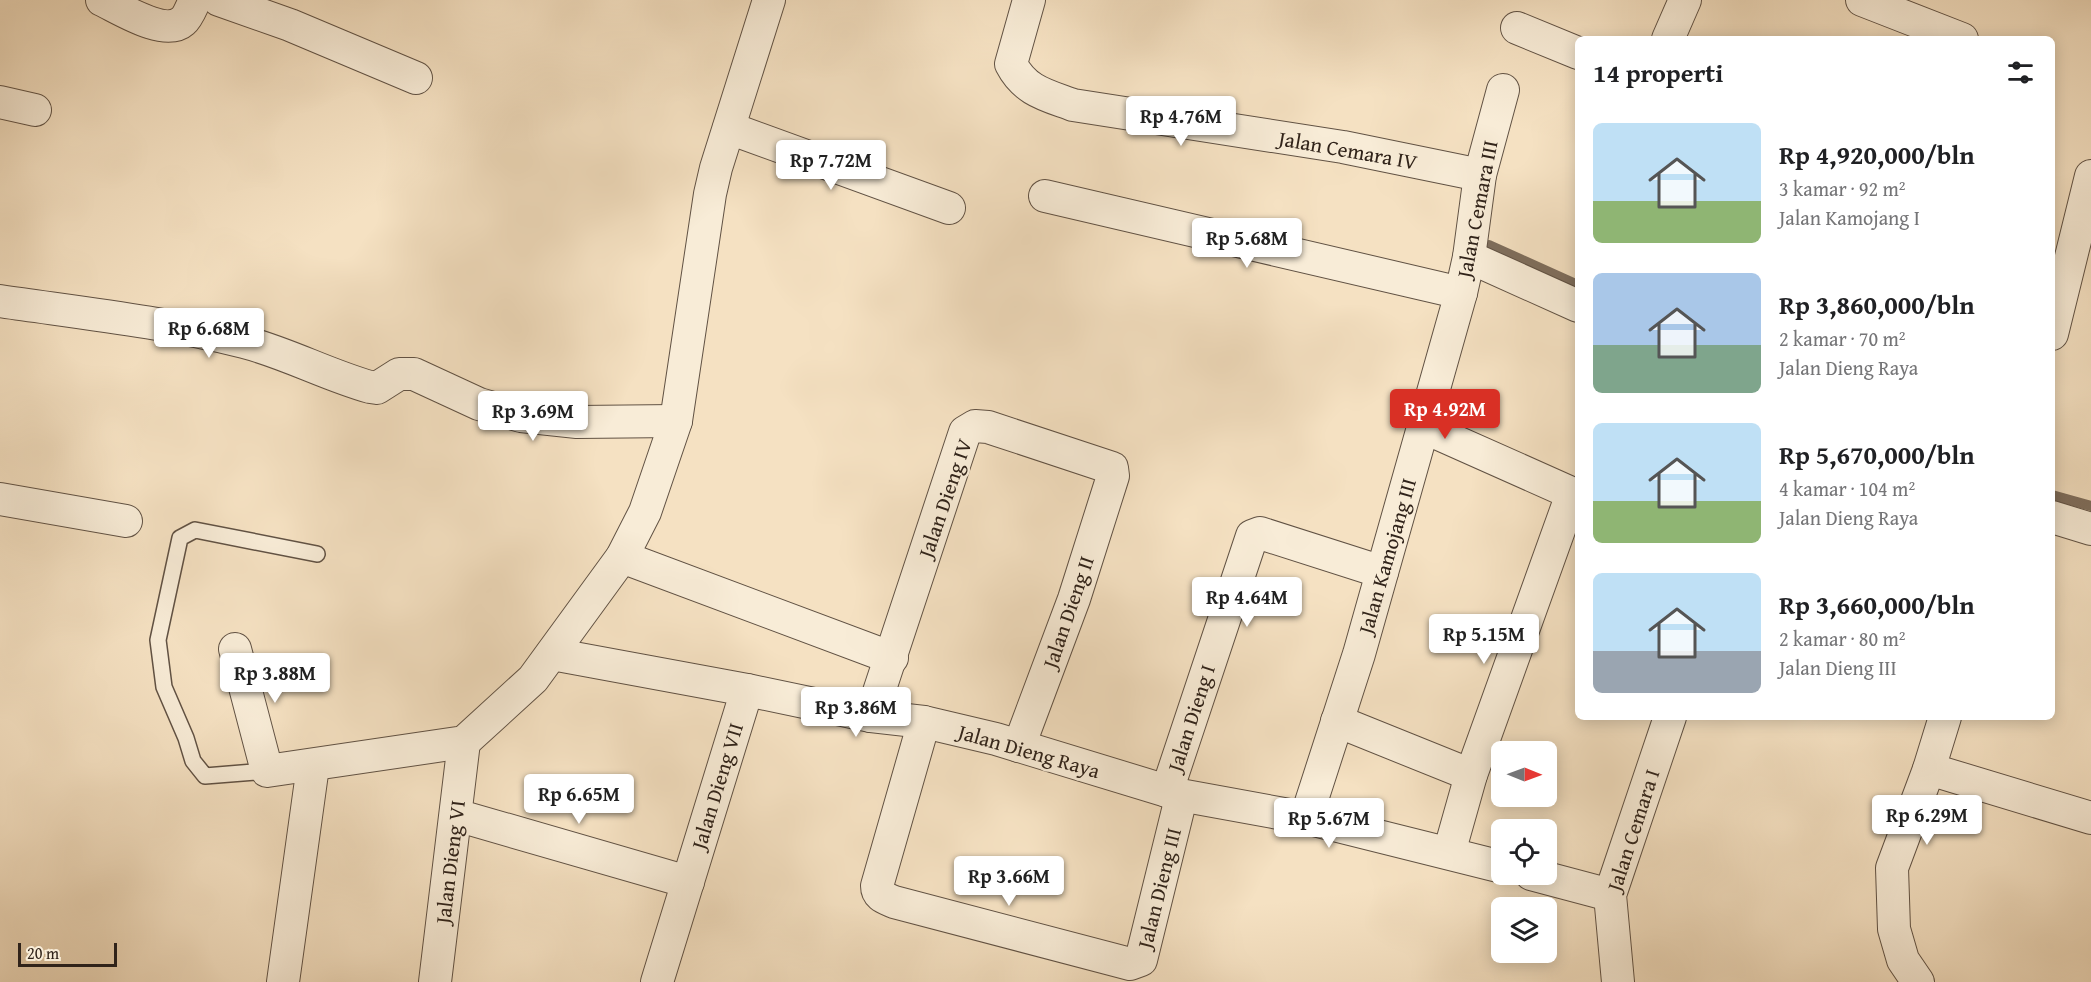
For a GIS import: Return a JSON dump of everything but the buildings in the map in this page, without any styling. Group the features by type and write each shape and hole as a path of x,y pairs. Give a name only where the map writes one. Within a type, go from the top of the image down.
{"street":[{"path":"102,0 159,26 174,26 184,21 195,0"},
{"path":"219,0 290,25 416,78"},
{"path":"236,649 267,771 464,742 533,679 622,557 645,512 676,421 710,194 770,0"},
{"name":"Jalan Cemara IV","path":"1029,0 1011,64 1017,77 1033,90 1072,105 1343,147 1480,175"},
{"path":"1669,36 1685,0"},
{"path":"1862,0 1954,36"},
{"path":"1517,28 1575,52"},
{"name":"Jalan Cemara III","path":"1461,293 1469,257 1480,175 1503,90"},
{"path":"0,102 35,110"},
{"path":"729,128 949,208"},
{"path":"2055,322 2091,176"},
{"path":"1045,196 1461,293"},
{"path":"1469,257 1575,305"},
{"name":"Jalan Kamojang III","path":"1306,818 1382,572 1461,293"},
{"path":"0,301 106,314 235,340 285,355 369,387 377,388 399,374 414,374 479,404 521,416 577,422 676,421"},
{"name":"Jalan Dieng IV","path":"871,716 965,432 975,426 988,427 1107,465 1113,468 1113,476"},
{"path":"1424,426 1575,495 1471,775 1449,853"},
{"name":"Jalan Dieng II","path":"1019,746 1074,598 1113,476"},
{"path":"0,499 126,521"},
{"path":"2055,518 2091,529"},
{"name":"Jalan Dieng I","path":"1173,793 1252,536 1260,533 1382,572"},
{"path":"622,557 892,658"},
{"name":"Jalan Dieng Raya","path":"552,654 747,690 871,716 924,722 1019,746 1173,793 1306,818 1491,864"},
{"name":"Jalan Dieng VII","path":"657,982 747,690"},
{"name":"Jalan Cemara I","path":"1618,982 1610,895 1669,720"},
{"path":"1918,982 1903,960 1894,929 1892,867 1929,770 1945,720"},
{"path":"1337,721 1471,775"},
{"name":"Jalan Dieng III","path":"924,722 877,886 877,891 881,896 894,902 1130,964 1141,960 1173,793"},
{"name":"Jalan Dieng VI","path":"435,982 464,742"},
{"path":"283,982 313,765"},
{"path":"1929,770 2091,818"},
{"path":"456,815 688,882"},
{"path":"1557,881 1610,895"}],"lane":[{"path":"267,771 205,776 193,761 186,738 164,687 158,640 175,554 180,538 195,530 317,554"}],"waterway":[{"path":"1489,245 1575,284"},
{"path":"2055,496 2091,506"}]}
